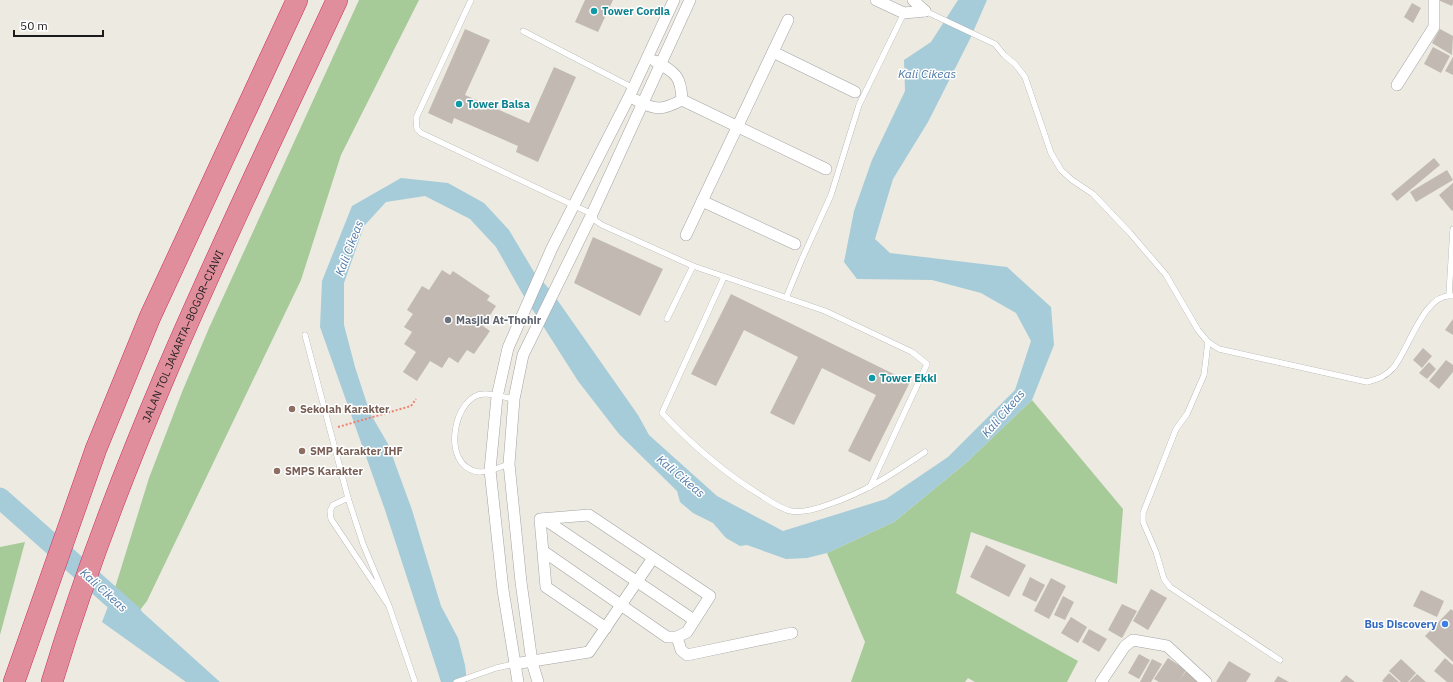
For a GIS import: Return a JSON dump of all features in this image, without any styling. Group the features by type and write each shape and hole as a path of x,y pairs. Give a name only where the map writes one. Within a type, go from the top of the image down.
{"highway":[{"path":"14,682 96,449 150,317 297,0"},
{"name":"JALAN TOL JAKARTA–BOGOR–CIAWI","path":"55,674 107,520 128,463 185,328 337,0"}],"street":[{"path":"518,682 503,590 490,470 497,397 508,348 552,248 575,206 674,0"},
{"path":"538,682 532,662 521,582 509,464 514,399 523,355 592,214 690,0"},
{"path":"876,0 904,13 928,12"},
{"path":"913,0 928,12"},
{"path":"1397,86 1434,27 1434,0"},
{"path":"686,235 788,20"},
{"path":"773,52 855,92"},
{"path":"647,56 675,75 681,84 682,100"},
{"path":"631,92 643,104 652,108 666,108 682,100"},
{"path":"682,100 826,169"},
{"path":"702,200 795,244"},
{"path":"543,551 667,637 677,637 687,632 710,596 589,515 540,519 546,587 606,628"},
{"path":"544,519 694,620"},
{"path":"514,664 589,652 653,558"},
{"path":"503,590 521,582"},
{"path":"677,637 681,650 687,655 792,633"},
{"path":"1101,682 1125,646 1134,640 1167,646 1206,682"}],"lane":[{"path":"471,0 416,118 417,129 421,133 592,214 596,221 602,225 693,266 786,298 855,324 912,352 927,364 870,487"},
{"path":"928,12 995,44 1025,77 1050,153 1061,170 1072,180 1093,194 1130,233 1166,275 1198,330 1208,342 1218,350 1366,382 1381,379 1394,368 1421,317 1436,301 1451,296 1453,229"},
{"path":"786,298 802,259 832,195 860,105 904,13"},
{"path":"523,31 631,92"},
{"path":"667,319 693,266"},
{"path":"724,277 662,413 693,445 737,481 776,505 792,511 810,511 845,499 881,482 925,452"},
{"path":"305,335 348,498 363,544 389,606 415,682"},
{"path":"1208,342 1204,375 1187,414 1176,429 1143,514 1143,522 1156,552 1164,579 1170,587 1280,660"},
{"path":"509,464 480,472 467,468 459,460 457,455 455,434 458,417 465,406 475,396 484,394 514,399"},
{"path":"333,428 348,498"},
{"path":"348,498 333,505 330,511 331,519 389,606"},
{"path":"456,682 496,668 514,664"}],"path":[{"path":"343,426 411,406 416,399"}],"green space":[{"path":"359,0 419,0 341,155 301,280 147,601 140,610 114,591 149,478 182,392 209,328"},
{"path":"1032,400 1123,509 1117,584 971,532 956,593 1078,661 1067,682 975,682 968,678 965,682 851,682 865,642 827,553 894,522 967,462"},
{"path":"25,542 0,635 0,547"}],"water":[{"name":"Kali Cikeas","path":"958,0 987,0 970,39 928,122 893,179 875,239 890,253 1007,267 1051,307 1054,345 1032,400 967,462 894,522 827,553 807,558 786,559 747,545 740,546 726,538 713,523 693,513 680,502 677,491 619,434 578,381 522,293 496,247 470,219 425,196 386,202 364,226 344,283 344,325 355,367 370,413 388,444 412,510 441,606 458,638 465,665 467,682 441,682 385,510 320,327 322,281 352,206 401,178 448,183 484,203 509,230 534,272 551,291 638,415 649,435 717,496 783,531 886,499 948,457 1015,390 1031,341 1016,313 981,293 932,280 857,279 844,262 854,211 872,160 905,91 904,60 931,42"},
{"name":"Kali Cikeas","path":"114,591 140,610 220,682 186,682 102,622"}],"building":[{"name":"Tower Cordia","path":"585,0 613,0 598,32 575,22"},
{"path":"1438,0 1453,0 1453,3 1452,6"},
{"path":"1412,3 1421,8 1413,23 1404,17"},
{"name":"Tower Balsa","path":"465,29 490,40 465,95 529,123 554,67 576,77 538,162 516,152 518,146 454,118 452,124 428,113"},
{"path":"1440,29 1453,36 1452,55 1432,43"},
{"path":"1433,47 1450,56 1441,73 1424,64"},
{"path":"1453,57 1453,75 1445,71"},
{"path":"1434,158 1440,165 1397,201 1391,194"},
{"path":"1447,170 1453,180 1416,202 1410,192"},
{"path":"1453,183 1453,210 1452,211 1439,195"},
{"path":"593,237 663,269 640,316 574,283"},
{"name":"Masjid At-Thohir","path":"442,270 450,275 453,271 490,296 487,300 496,306 483,326 490,331 474,354 467,350 458,363 449,357 442,368 430,361 417,381 403,372 416,352 404,344 412,332 404,327 413,314 407,310 422,286 429,290"},
{"name":"Tower Ekki","path":"731,294 910,382 870,462 848,451 876,395 822,368 794,425 770,413 798,357 744,330 716,386 691,374"},
{"path":"1453,319 1453,335 1445,330"},
{"path":"1423,348 1432,356 1422,368 1413,360"},
{"path":"1446,360 1453,365 1453,372 1439,389 1429,381"},
{"path":"1429,362 1436,369 1427,379 1419,373"},
{"path":"986,545 1026,565 1009,597 970,577"},
{"path":"1030,577 1045,585 1036,602 1022,595"},
{"path":"1051,578 1066,586 1049,619 1034,611"},
{"path":"1151,589 1167,598 1148,630 1133,621"},
{"path":"1421,590 1444,601 1437,617 1413,606"},
{"path":"1063,596 1074,602 1065,620 1054,615"},
{"path":"1122,604 1137,611 1122,638 1108,630"},
{"name":"Bus Discovery","path":"1451,609 1453,611 1453,662 1425,636"},
{"path":"1071,617 1087,627 1078,643 1061,633"},
{"path":"1089,629 1107,639 1099,652 1082,642"},
{"path":"1139,654 1150,660 1139,679 1128,673"},
{"path":"1168,658 1186,670 1179,681 1186,671 1202,682 1159,682 1154,679"},
{"path":"1445,658 1453,665 1453,682 1447,682 1434,671"},
{"path":"1152,659 1162,664 1151,682 1140,682"},
{"path":"1401,659 1416,673 1408,682 1401,682 1389,671"},
{"path":"1229,661 1251,674 1246,682 1216,682"},
{"path":"1389,673 1399,682 1382,681"},
{"path":"1417,674 1426,682 1409,682"},
{"path":"1346,675 1355,682 1340,682"},
{"path":"1278,676 1289,682 1274,682"}],"waterway":[{"name":"Kali Cikeas","path":"0,498 132,615"}],"place":[{"name":"Tower Cordia","path":"594,11"},
{"name":"Tower Balsa","path":"459,104"},
{"name":"Masjid At-Thohir","path":"448,320"},
{"name":"Tower Ekki","path":"872,378"},
{"name":"Sekolah Karakter","path":"292,409"},
{"name":"SMP Karakter IHF","path":"302,451"},
{"name":"SMPS Karakter","path":"277,471"},
{"name":"Bus Discovery","path":"1445,624"}]}
